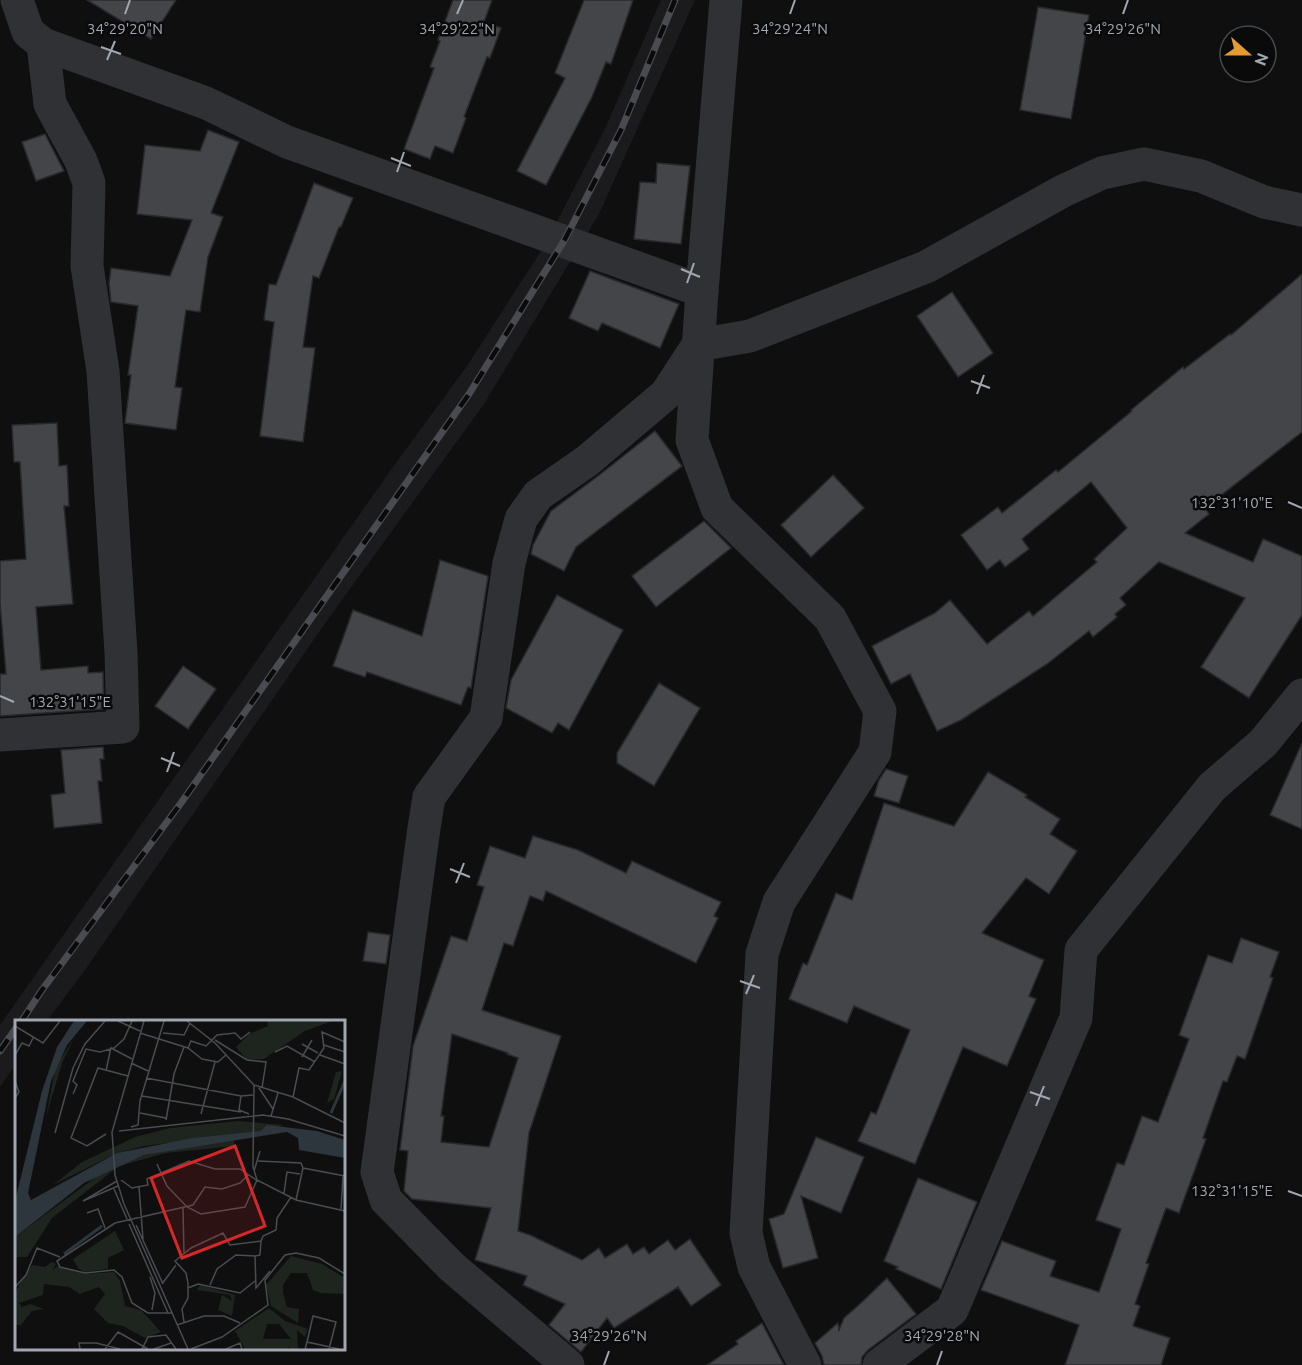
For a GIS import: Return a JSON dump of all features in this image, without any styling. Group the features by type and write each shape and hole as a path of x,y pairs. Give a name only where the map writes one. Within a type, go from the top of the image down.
{"street":[{"path":"17,0 28,32 43,44 206,103 287,142 702,291"},
{"path":"726,0 692,440 717,508 830,618 880,711 875,752 779,902 762,954 746,1233 754,1268 805,1365"},
{"path":"0,735 123,727 121,642 103,370 87,266 89,183 81,161 50,104 43,44"},
{"path":"568,1365 453,1268 394,1209 386,1200 377,1172 429,797 486,718 508,563 521,519 538,495 587,461 666,394 698,345 750,336 926,267 1063,191 1102,173 1144,164 1201,176 1264,202 1302,207"},
{"path":"879,1365 952,1310 1076,1018 1081,950 1212,787 1263,743 1302,695"}],"shaded area":[{"path":"661,0 695,0 599,214 484,404 326,622 85,970 48,1020 15,1020 15,1065 0,1087 0,1025 393,467 467,366 543,248 605,129"}],"building":[{"path":"87,0 176,0 151,39"},
{"path":"453,0 492,0 484,22 501,28 490,58 487,57 453,153 435,146 430,159 404,149 434,68 430,67"},
{"path":"584,0 633,0 611,64 606,62 592,97 546,185 517,171 565,78 555,73"},
{"path":"1038,7 1089,15 1071,119 1020,110"},
{"path":"208,130 239,142 211,213 223,217 208,257 200,312 186,310 175,387 182,388 176,430 125,423 131,375 128,375 138,306 111,302 109,283 111,268 170,276 192,220 137,214 145,145 200,151"},
{"path":"45,134 64,171 36,181 22,142"},
{"path":"657,163 690,166 681,244 634,239 640,182 656,183"},
{"path":"314,183 353,198 319,278 313,276 303,347 315,348 303,442 260,436 274,322 264,320 269,284 276,285"},
{"path":"590,271 679,304 660,348 602,323 598,331 569,318"},
{"path":"1302,274 1302,432 1205,508 1209,514 1185,533 1253,562 1263,539 1302,556 1302,615 1249,698 1201,667 1245,598 1159,562 1120,598 1126,605 1115,614 1117,617 1093,637 1089,631 1047,664 961,720 937,731 910,674 891,684 872,646 935,613 950,600 987,644 1029,611 1033,616 1097,562 1094,559 1127,528 1091,482 1022,539 1029,549 1005,567 1000,560 987,570 961,535 998,507 1002,513 1056,470 1058,472 1183,367 1184,369 1231,335"},
{"path":"952,292 993,353 958,377 917,316"},
{"path":"57,423 59,466 67,465 69,506 64,506 73,604 36,607 41,670 88,666 88,673 103,672 104,709 0,716 0,674 6,674 0,603 0,561 26,559 20,462 14,462 12,425"},
{"path":"655,431 682,466 576,547 564,571 531,554 533,545 551,511"},
{"path":"833,475 864,508 811,557 781,525"},
{"path":"704,521 731,548 656,607 632,576"},
{"path":"440,560 488,576 471,688 468,687 461,705 367,672 365,677 333,666 353,610 422,636"},
{"path":"557,595 623,630 569,730 558,723 552,733 506,708 511,680"},
{"path":"183,666 216,689 188,729 155,706"},
{"path":"659,683 700,708 654,786 617,763 617,753"},
{"path":"1302,743 1302,829 1270,815"},
{"path":"103,747 104,759 100,759 102,781 98,781 102,823 54,828 51,795 65,793 61,750"},
{"path":"886,769 908,776 899,803 874,796 879,780"},
{"path":"988,772 1027,795 1025,797 1060,819 1050,834 1077,851 1049,894 1026,878 982,933 1044,960 1029,996 1036,999 1007,1066 963,1047 915,1164 858,1141 871,1112 876,1114 910,1030 854,1006 847,1023 789,999 803,963 807,965 836,893 852,900 884,803 954,826"},
{"path":"533,836 578,850 626,873 632,861 721,902 714,916 718,918 696,963 546,891 543,901 530,896 513,946 504,943 482,1010 561,1036 529,1133 518,1231 582,1260 599,1248 605,1258 627,1244 633,1254 644,1247 649,1254 668,1240 675,1250 690,1239 721,1285 691,1306 678,1287 614,1328 607,1318 581,1352 549,1325 565,1304 523,1285 527,1276 475,1260 491,1208 412,1199 404,1191 408,1151 400,1150 413,1046 451,936 467,941 484,887 477,885 490,846 525,858","holes":["452,1034 518,1058 489,1147 441,1142 444,1116 441,1116"]},
{"path":"368,932 390,935 386,964 363,961"},
{"path":"1241,938 1279,952 1270,977 1273,978 1245,1059 1237,1056 1227,1082 1223,1081 1203,1138 1206,1139 1179,1213 1166,1208 1146,1263 1149,1264 1135,1304 1140,1306 1133,1326 1170,1338 1161,1365 1065,1365 1079,1325 981,1290 1002,1241 1056,1261 1050,1276 1099,1292 1121,1229 1096,1220 1117,1163 1124,1165 1142,1116 1158,1122 1189,1039 1179,1035 1208,955 1232,963"},
{"path":"816,1137 864,1157 841,1213 801,1196 818,1258 783,1268 769,1219 784,1214"},
{"path":"918,1178 977,1202 941,1289 896,1269 898,1267 884,1261"},
{"path":"887,1278 916,1314 868,1350 862,1357 861,1365 824,1365 815,1343 838,1323 839,1330 844,1318"},
{"path":"762,1323 784,1365 707,1365 738,1344 736,1341"}],"railway":[{"path":"22,1020 42,990 181,803 469,394 564,241 621,130 675,0"},
{"path":"0,1051 15,1029"}]}
